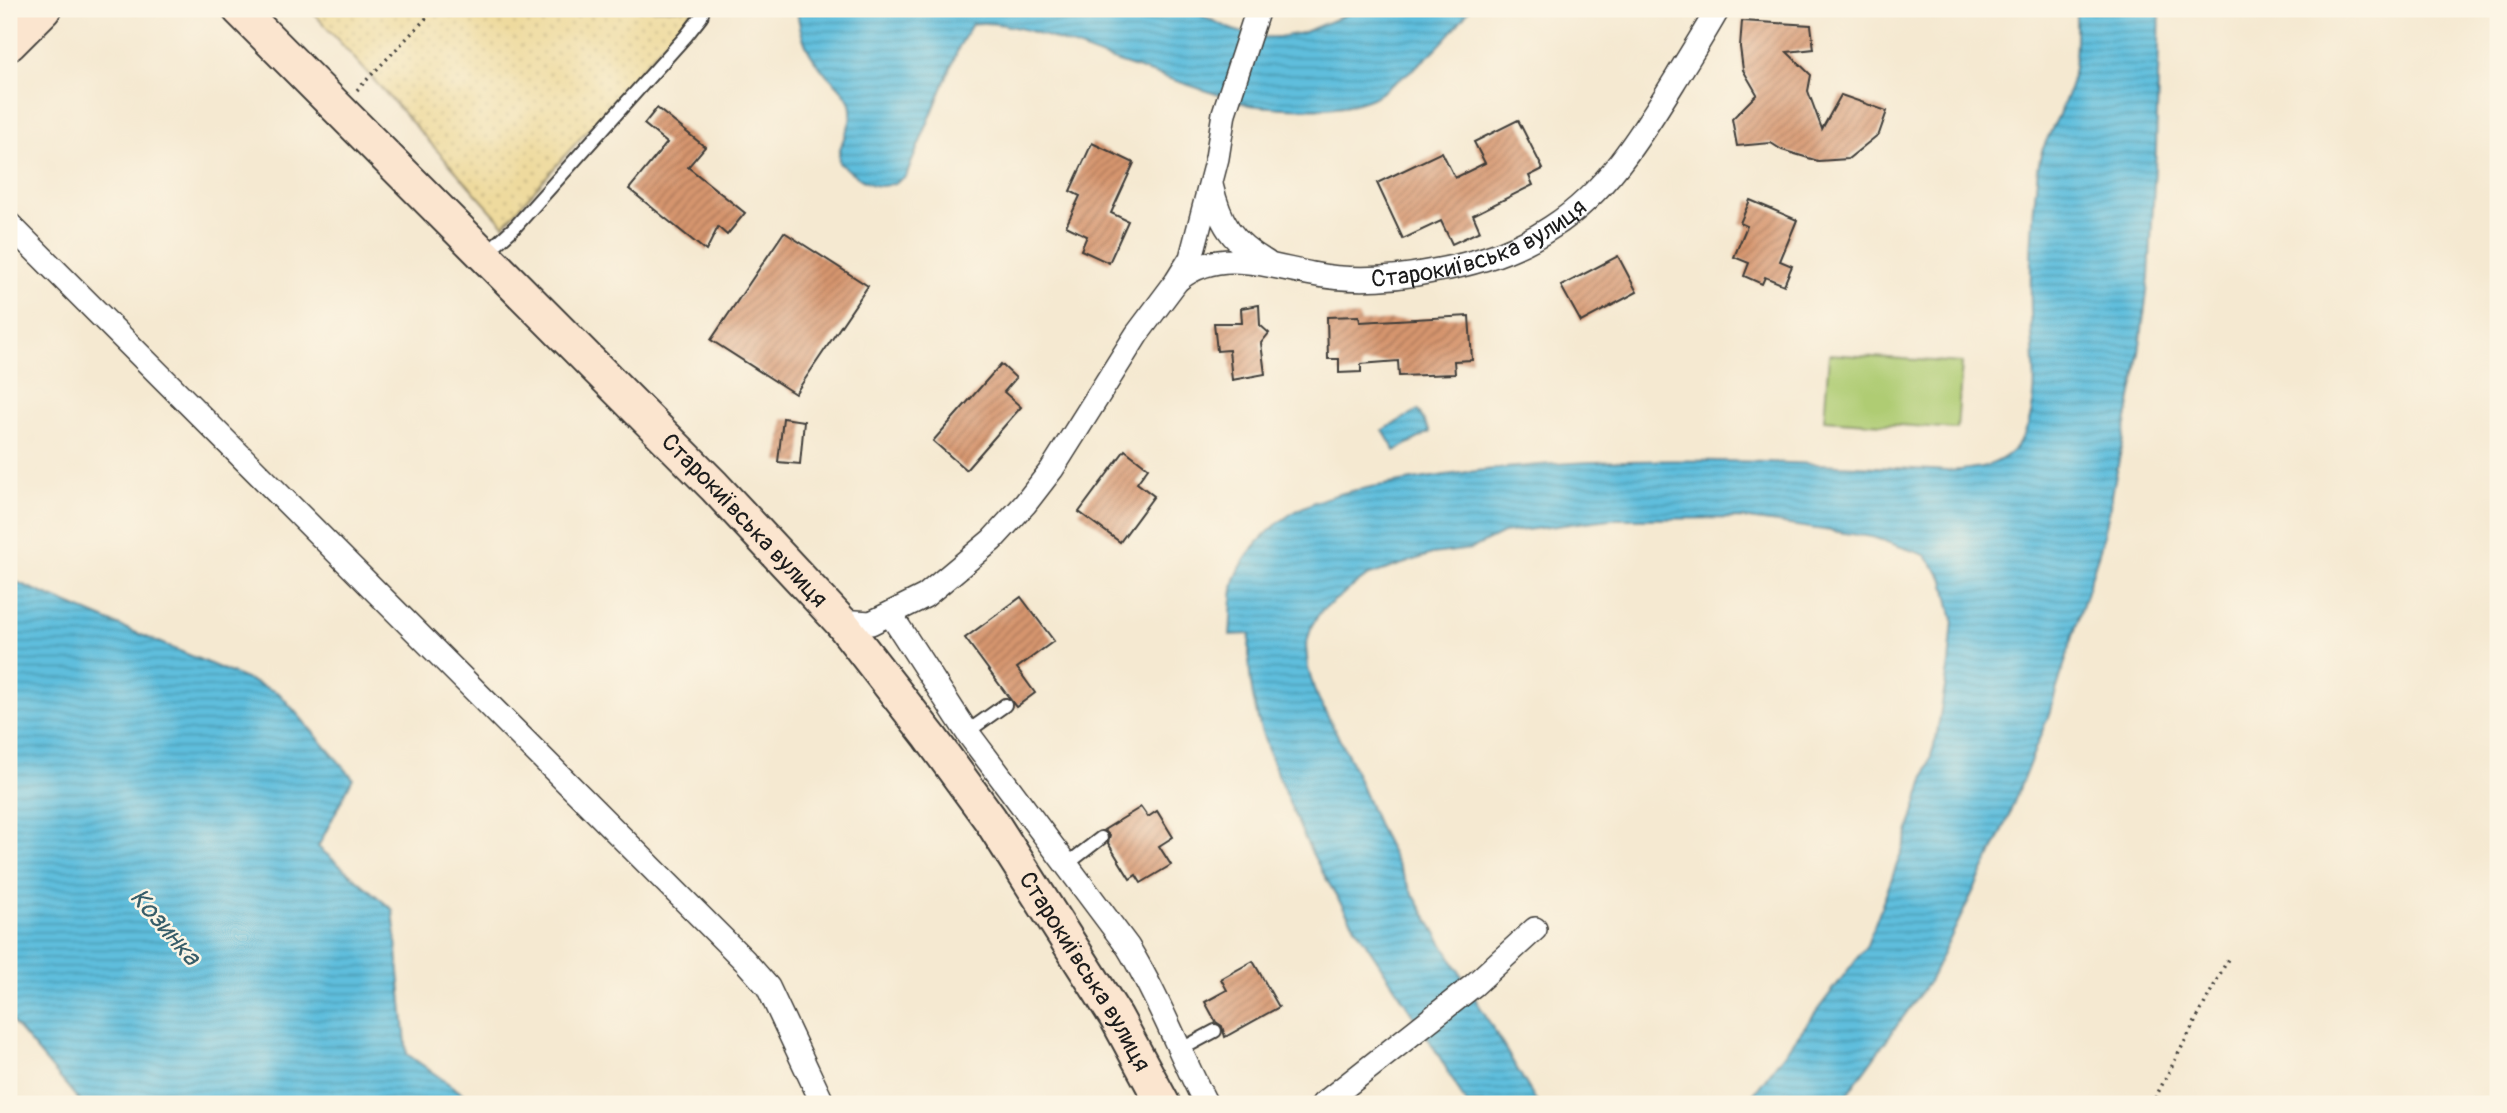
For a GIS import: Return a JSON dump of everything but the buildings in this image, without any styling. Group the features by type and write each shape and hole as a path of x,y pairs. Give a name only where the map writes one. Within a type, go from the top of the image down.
{"street":[{"path":"9,44 44,9"},
{"name":"Старокиївська вулиця","path":"239,9 714,486 840,621 930,737 997,830 1116,1017 1163,1104"},
{"path":"840,621 871,623 925,596 992,540 1025,504 1064,451 1152,311 1176,282 1191,258 1211,185 1224,113 1258,9"},
{"name":"Старокиївська вулиця","path":"1152,311 1175,283 1199,267 1231,261 1269,264 1313,275 1347,278 1416,275 1487,257 1551,228 1574,212 1596,191 1632,146 1718,9"},
{"path":"1211,185 1218,212 1229,232 1245,249 1269,264"},
{"path":"9,224 745,961 768,987 823,1104"},
{"path":"891,615 967,732 1132,954 1206,1104"},
{"path":"1323,1104 1390,1053 1535,929"}],"lane":[{"path":"484,255 515,228 686,36 701,17 703,9"},
{"path":"967,732 1005,705"},
{"path":"1066,865 1101,838"},
{"path":"1178,1051 1215,1031"}],"path":[{"path":"339,110 435,9"},
{"path":"2152,1104 2228,959"}],"sand":[{"path":"310,9 694,9 504,225"}],"green space":[{"path":"1829,354 1962,363 1957,429 1824,420"}],"water":[{"path":"797,9 1188,9 1233,30 1257,37 1279,37 1302,33 1360,9 1470,9 1426,58 1377,95 1359,103 1312,109 1249,105 1039,34 1002,25 972,24 959,47 906,176 896,182 879,186 863,181 839,163 841,147 851,117 849,101 810,53 800,28"},
{"path":"2076,9 2160,9 2149,277 2137,368 2104,536 2049,714 2003,830 1930,980 1840,1104 1746,1104 1867,945 1906,840 1936,739 1949,664 1953,620 1944,580 1925,555 1872,537 1742,518 1609,519 1503,533 1471,549 1432,554 1367,576 1322,610 1312,625 1306,646 1308,668 1315,692 1350,759 1379,828 1410,889 1538,1104 1466,1104 1430,1041 1331,887 1292,810 1267,747 1256,710 1250,673 1250,634 1230,635 1233,590 1240,568 1266,534 1282,520 1304,507 1350,491 1413,480 1479,471 1613,461 1813,464 1947,471 1992,464 2010,453 2024,435 2033,405 2035,375 2031,267 2037,174 2042,151 2071,83 2075,55"},
{"path":"1418,410 1430,432 1395,451 1383,430"},
{"name":"Козинка","path":"9,579 279,693 353,778 318,847 393,910 407,1054 477,1104 82,1104 9,1018"}]}
